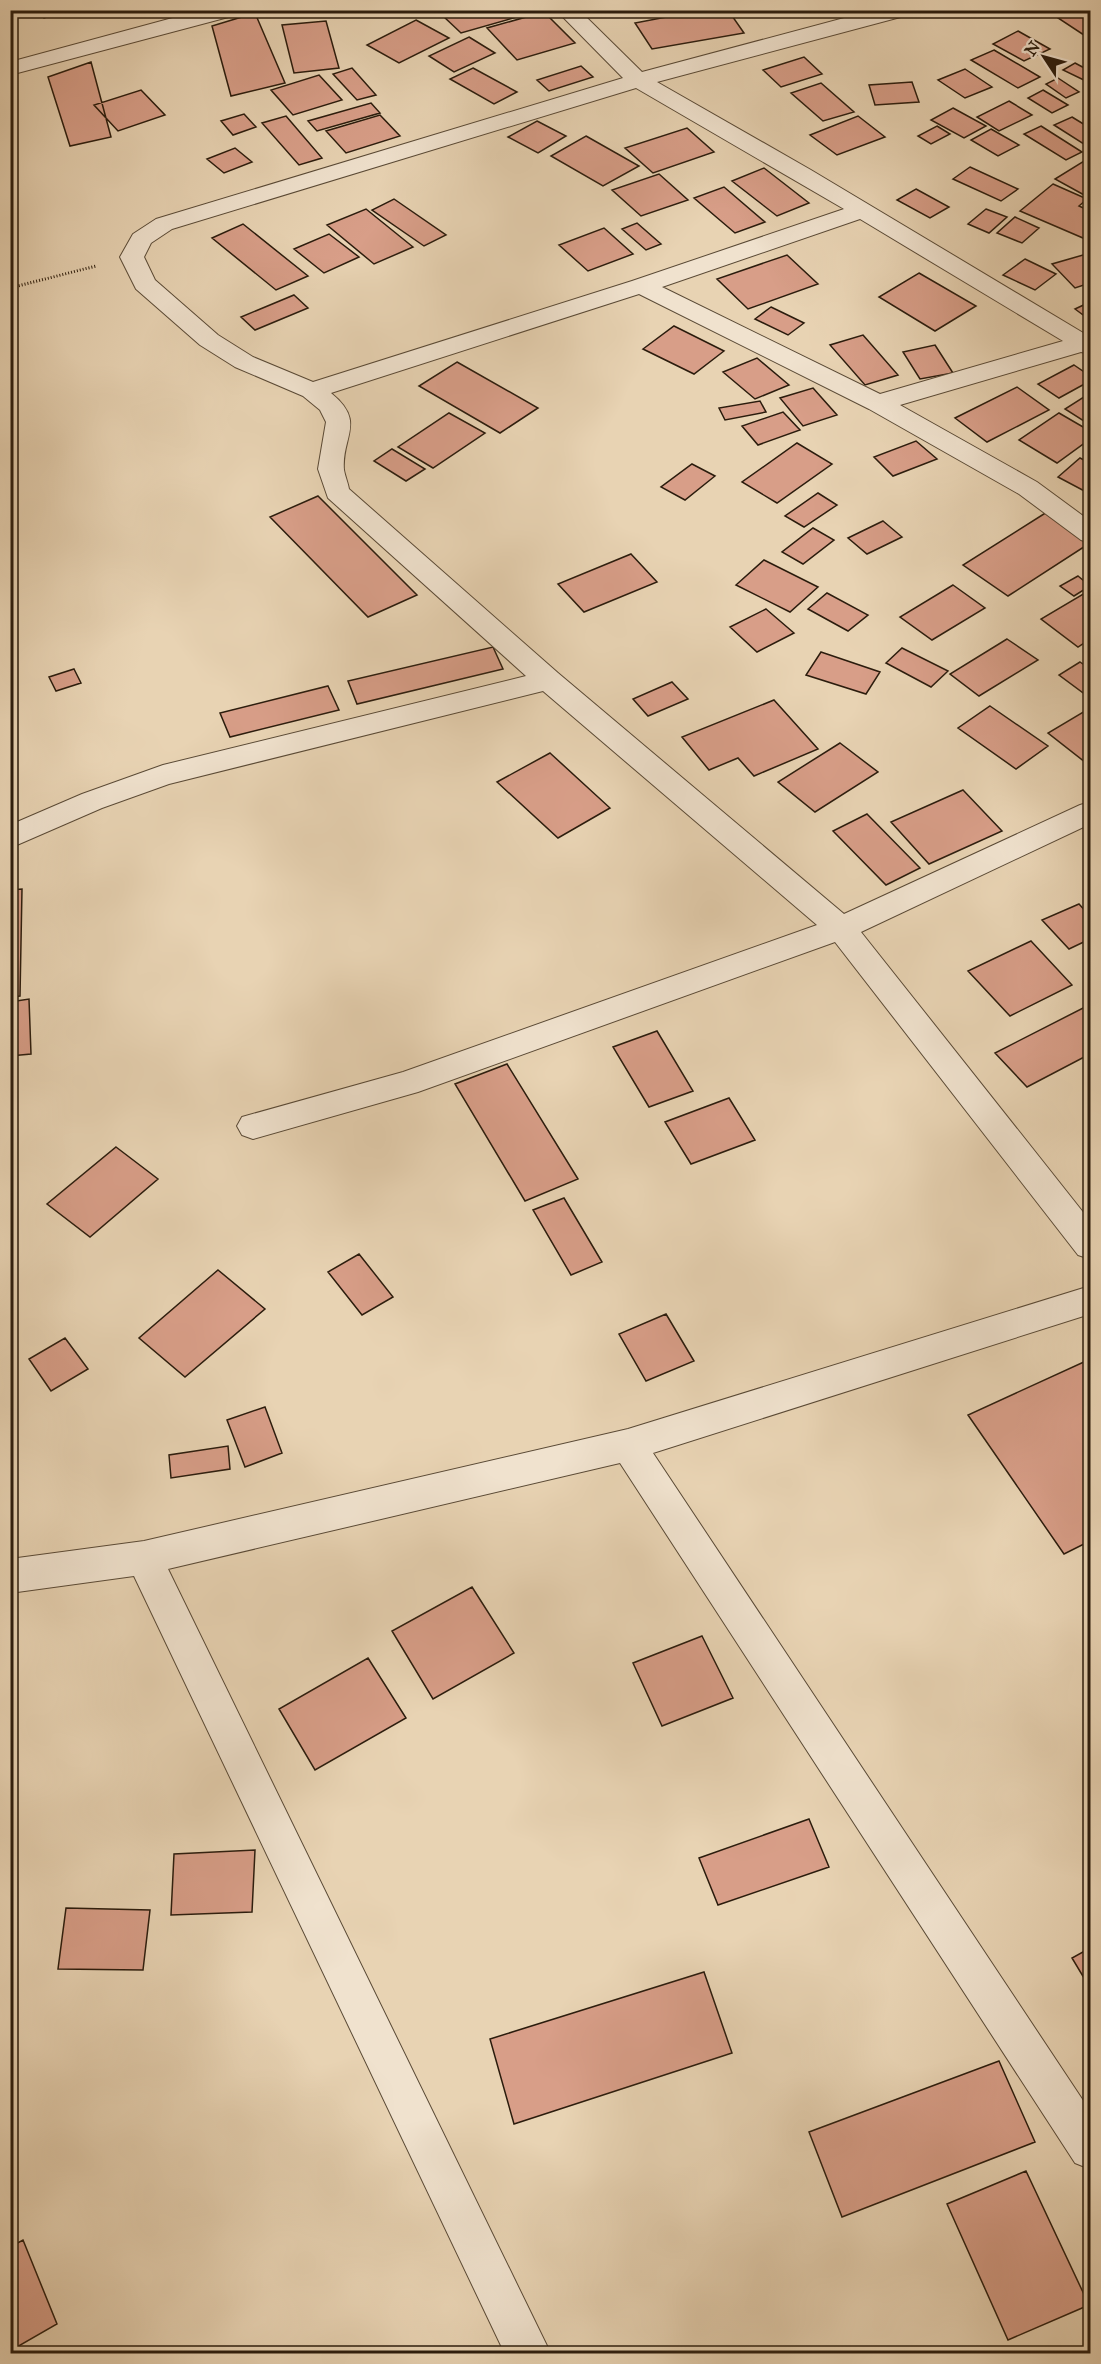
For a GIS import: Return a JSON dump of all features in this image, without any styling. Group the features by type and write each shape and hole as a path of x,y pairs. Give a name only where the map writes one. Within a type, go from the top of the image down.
{"street":[{"path":"10,69 228,10"},
{"path":"566,10 638,80 1087,345"},
{"path":"900,10 638,80 164,224 141,239 132,257 145,284 209,340 244,362 312,391 331,406 339,422 331,469 338,492 548,680 841,928 1090,1245"},
{"path":"312,391 641,286 861,211"},
{"path":"641,286 878,403 1028,488 1090,534"},
{"path":"878,403 1087,345"},
{"path":"10,837 92,801 163,775 548,680"},
{"path":"253,1126 407,1083 841,928 1090,812"},
{"path":"10,1576 144,1558 628,1445 1090,1300"},
{"path":"628,1445 1090,2148"},
{"path":"144,1558 529,2354"}],"path":[{"path":"10,288 132,257"}],"building":[{"path":"38,10 71,10 44,18"},
{"path":"457,10 541,10 461,33 442,15"},
{"path":"703,10 728,10 744,33 652,49 635,23"},
{"path":"544,12 575,43 517,60 487,28"},
{"path":"1075,12 1090,22 1090,39 1058,18"},
{"path":"255,13 285,83 231,96 212,26"},
{"path":"416,20 449,38 399,63 367,45"},
{"path":"326,21 339,68 294,73 282,25"},
{"path":"1018,31 1050,49 1024,61 993,44"},
{"path":"469,37 495,53 454,72 429,56"},
{"path":"994,50 1040,77 1018,88 971,60"},
{"path":"804,57 822,74 781,87 763,70"},
{"path":"91,62 111,137 70,146 48,77"},
{"path":"1075,63 1090,71 1090,83 1063,70"},
{"path":"581,66 593,77 549,91 537,80"},
{"path":"352,68 376,95 357,100 333,74"},
{"path":"473,68 517,92 494,104 450,79"},
{"path":"965,69 992,87 965,98 938,80"},
{"path":"319,75 342,100 293,115 271,90"},
{"path":"1058,78 1079,92 1066,98 1046,84"},
{"path":"912,82 919,102 875,105 869,85"},
{"path":"821,83 854,112 823,121 791,93"},
{"path":"141,90 165,115 118,131 94,105"},
{"path":"1043,90 1068,105 1052,113 1028,98"},
{"path":"1009,101 1032,115 999,131 977,117"},
{"path":"371,103 380,113 317,131 308,121"},
{"path":"953,108 986,126 964,138 931,120"},
{"path":"244,114 256,127 233,135 221,121"},
{"path":"380,115 400,136 346,153 326,131"},
{"path":"286,116 322,158 299,165 262,123"},
{"path":"858,116 885,137 837,155 810,135"},
{"path":"1072,117 1090,128 1090,148 1054,125"},
{"path":"537,121 566,136 538,153 508,137"},
{"path":"937,126 950,134 931,144 918,136"},
{"path":"1041,126 1082,152 1066,160 1024,134"},
{"path":"687,128 714,152 653,173 625,148"},
{"path":"991,129 1019,145 998,156 971,140"},
{"path":"586,136 639,166 603,186 551,156"},
{"path":"235,148 252,162 224,173 207,159"},
{"path":"1084,161 1090,164 1090,193 1086,196 1055,179"},
{"path":"970,167 1018,189 1001,201 953,179"},
{"path":"764,168 809,203 777,216 732,181"},
{"path":"659,174 688,200 641,216 612,190"},
{"path":"1053,184 1087,199 1079,206 1090,211 1090,241 1020,211"},
{"path":"724,187 765,222 735,233 694,198"},
{"path":"916,189 949,207 930,218 897,200"},
{"path":"394,199 446,235 424,246 372,210"},
{"path":"366,209 413,247 374,264 327,225"},
{"path":"986,209 1007,217 989,233 968,224"},
{"path":"1015,217 1039,228 1022,243 997,233"},
{"path":"637,223 661,244 646,250 622,229"},
{"path":"243,224 308,276 276,290 212,238"},
{"path":"604,228 633,254 588,271 559,245"},
{"path":"329,234 359,257 324,273 294,249"},
{"path":"1090,253 1090,283 1075,288 1052,264"},
{"path":"787,255 818,284 748,309 717,279"},
{"path":"1025,259 1056,274 1035,290 1003,275"},
{"path":"919,273 976,306 935,331 879,297"},
{"path":"294,295 308,308 255,330 241,317"},
{"path":"1090,302 1090,320 1075,309"},
{"path":"771,307 804,323 788,335 755,319"},
{"path":"674,326 724,351 694,374 643,349"},
{"path":"863,335 898,375 865,385 830,345"},
{"path":"935,345 953,373 920,379 903,352"},
{"path":"757,358 789,385 755,399 723,372"},
{"path":"457,362 538,408 500,433 419,386"},
{"path":"1074,365 1090,376 1090,381 1059,398 1038,384"},
{"path":"1017,387 1049,410 987,442 955,418"},
{"path":"813,388 837,415 803,426 780,398"},
{"path":"1090,393 1090,425 1065,409"},
{"path":"760,401 766,412 725,420 719,408"},
{"path":"783,412 800,430 758,445 742,426"},
{"path":"449,413 485,433 433,468 398,447"},
{"path":"1059,413 1090,431 1090,439 1057,463 1019,440"},
{"path":"916,441 937,459 893,476 874,457"},
{"path":"797,443 832,464 777,503 742,482"},
{"path":"392,449 425,469 406,481 374,461"},
{"path":"1080,458 1090,463 1090,494 1058,477"},
{"path":"692,464 715,476 685,500 661,487"},
{"path":"818,493 837,505 804,527 785,516"},
{"path":"318,496 417,595 368,617 270,517"},
{"path":"1047,512 1090,543 1008,596 963,565"},
{"path":"883,521 902,537 867,554 848,538"},
{"path":"813,528 834,540 803,564 782,552"},
{"path":"631,554 657,582 584,612 558,584"},
{"path":"764,560 818,587 790,612 736,585"},
{"path":"1078,576 1090,586 1074,596 1060,586"},
{"path":"953,585 985,608 932,640 900,617"},
{"path":"1090,590 1090,639 1078,647 1041,619"},
{"path":"827,593 868,615 848,631 808,609"},
{"path":"766,609 794,633 757,652 730,627"},
{"path":"1007,639 1038,660 979,696 950,674"},
{"path":"493,647 503,669 357,704 348,681"},
{"path":"902,648 948,671 931,687 886,663"},
{"path":"821,652 880,672 866,694 806,675"},
{"path":"1080,662 1090,669 1090,698 1059,675"},
{"path":"74,669 81,683 56,691 49,677"},
{"path":"672,682 688,699 648,716 633,699"},
{"path":"328,686 339,710 230,737 220,713"},
{"path":"774,700 818,749 754,776 738,758 709,770 682,737"},
{"path":"990,706 1048,746 1016,769 958,728"},
{"path":"1090,708 1090,759 1085,762 1048,733"},
{"path":"840,743 878,772 815,812 778,782"},
{"path":"550,753 610,808 558,838 497,782"},
{"path":"963,790 1002,831 929,864 891,822"},
{"path":"867,814 920,868 886,885 833,831"},
{"path":"22,889 20,996 10,997 10,890"},
{"path":"1079,904 1090,916 1090,939 1069,949 1042,920"},
{"path":"1031,941 1072,985 1010,1016 968,971"},
{"path":"29,999 31,1054 10,1056 10,1002"},
{"path":"1089,1005 1090,1054 1027,1087 995,1053"},
{"path":"657,1031 693,1091 649,1107 613,1047"},
{"path":"507,1064 578,1179 525,1201 455,1084"},
{"path":"729,1098 755,1140 691,1164 665,1122"},
{"path":"116,1147 158,1179 90,1237 47,1204"},
{"path":"564,1198 602,1262 571,1275 533,1210"},
{"path":"359,1254 393,1297 362,1315 328,1272"},
{"path":"218,1270 265,1309 185,1377 139,1338"},
{"path":"666,1314 694,1361 646,1381 619,1334"},
{"path":"65,1338 88,1369 51,1391 29,1359"},
{"path":"1086,1361 1090,1367 1090,1541 1064,1554 968,1415"},
{"path":"265,1407 282,1453 245,1467 227,1420"},
{"path":"228,1446 230,1469 171,1478 169,1455"},
{"path":"472,1587 514,1653 433,1699 392,1631"},
{"path":"702,1636 733,1698 662,1726 633,1663"},
{"path":"368,1658 406,1718 315,1770 279,1709"},
{"path":"809,1819 829,1867 718,1905 699,1858"},
{"path":"255,1850 252,1912 171,1915 174,1854"},
{"path":"66,1908 150,1910 143,1970 58,1969"},
{"path":"1090,1948 1090,1988 1072,1958"},
{"path":"704,1972 732,2053 514,2124 490,2039"},
{"path":"999,2061 1035,2142 842,2217 809,2132"},
{"path":"1026,2171 1089,2305 1008,2340 947,2204"},
{"path":"23,2240 57,2324 10,2351 10,2247"}]}
